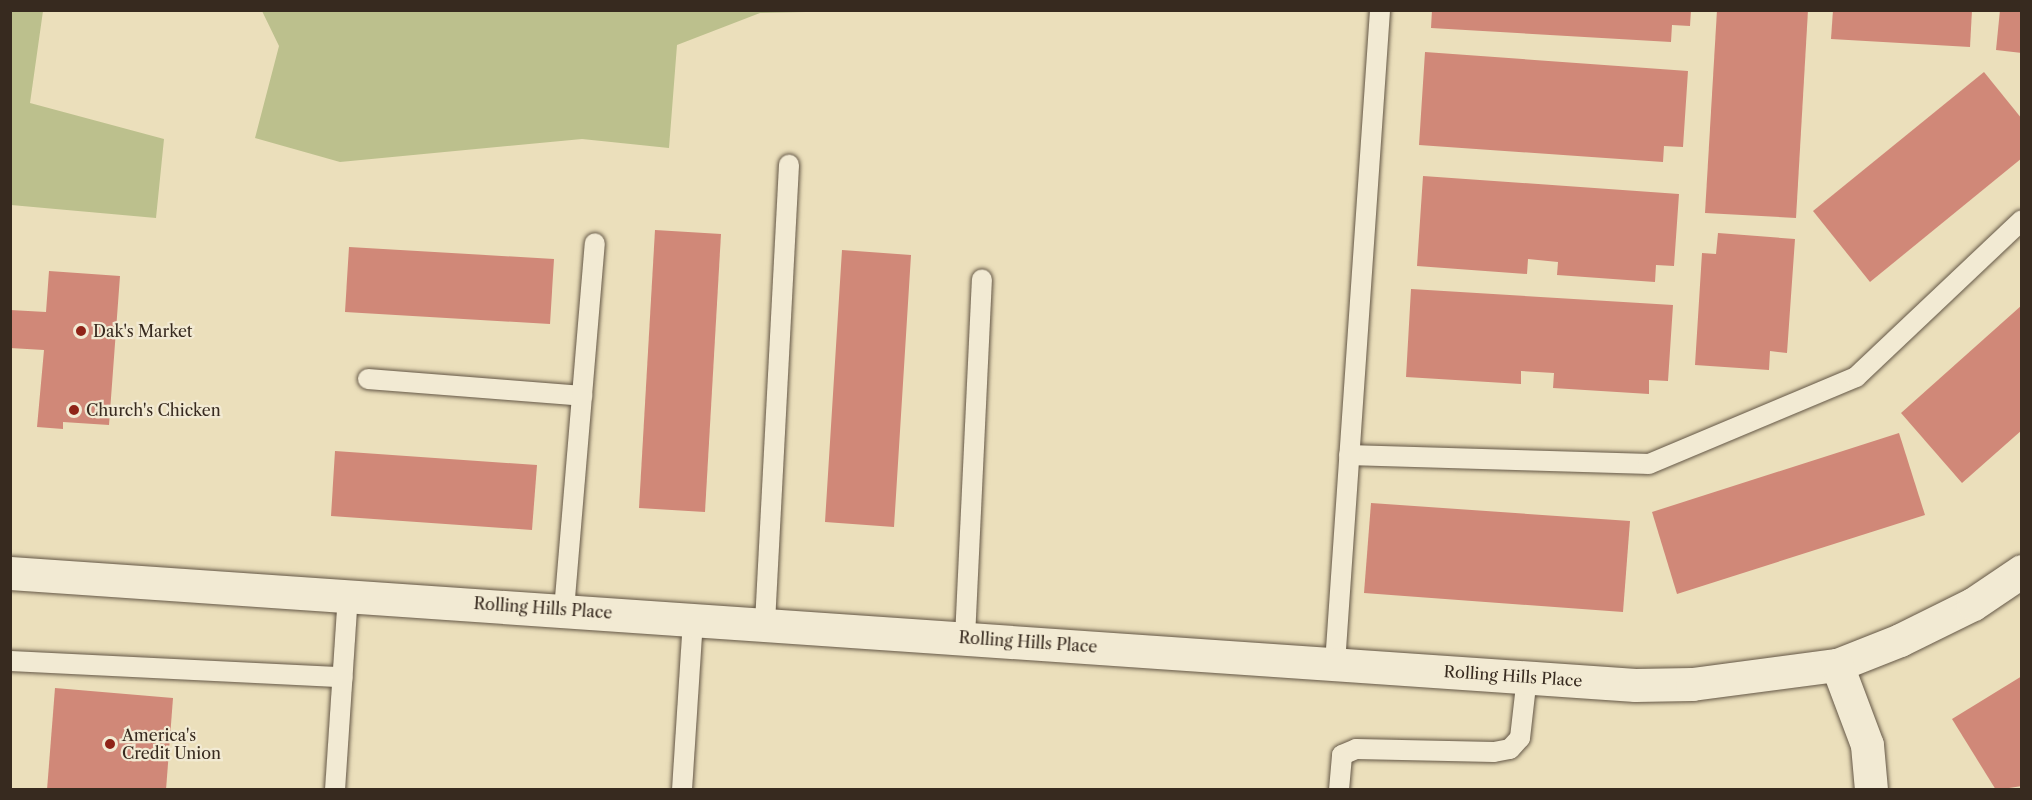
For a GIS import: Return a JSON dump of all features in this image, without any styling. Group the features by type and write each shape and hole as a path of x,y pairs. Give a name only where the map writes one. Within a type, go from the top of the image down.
{"street":[{"name":"Rolling Hills Place","path":"10,573 693,618 1635,685 1692,684 1837,665 1900,640 1973,604 2022,571"},
{"path":"1837,665 1867,745 1871,789"}],"lane":[{"path":"1335,664 1380,10"},
{"path":"765,623 789,165"},
{"path":"1349,455 1649,464 1856,377 2022,220"},
{"path":"564,610 595,243"},
{"path":"965,638 982,279"},
{"path":"368,379 582,396"},
{"path":"335,789 348,595"},
{"path":"682,789 693,618"},
{"path":"10,661 343,677"},
{"path":"1339,789 1342,755 1356,750 1494,752 1510,749 1520,738 1527,677"}],"green space":[{"path":"10,11 43,11 30,103 164,139 156,218 11,205"},
{"path":"262,11 850,11 760,13 677,45 669,148 582,139 340,162 255,138 279,46"}],"building":[{"path":"1432,10 1691,10 1690,26 1672,25 1671,42 1431,28"},
{"path":"1717,10 1808,10 1796,218 1705,213"},
{"path":"1833,10 1972,10 1970,47 1831,39"},
{"path":"2000,10 2022,10 2022,53 1996,50"},
{"path":"1425,52 1688,71 1683,147 1664,146 1663,162 1419,145"},
{"path":"1984,72 2022,119 2022,158 1870,282 1813,211"},
{"path":"1423,176 1679,194 1674,266 1656,265 1655,282 1557,275 1558,262 1528,259 1527,274 1417,266"},
{"path":"655,230 721,234 705,512 639,508"},
{"path":"1718,233 1795,239 1787,353 1770,351 1769,370 1695,365 1702,253 1716,254"},
{"path":"349,247 554,259 550,324 345,312"},
{"path":"842,250 911,255 894,527 825,522"},
{"name":"Dak's Market","path":"49,271 120,276 109,425 63,422 63,429 37,427 44,350 10,348 10,310 46,312"},
{"path":"1411,289 1673,305 1668,381 1649,380 1649,394 1553,388 1554,373 1521,371 1521,384 1406,377"},
{"path":"2022,305 2022,430 1962,483 1901,413"},
{"path":"1899,433 1925,515 1677,594 1652,512"},
{"path":"335,451 537,465 532,530 331,516"},
{"path":"1371,503 1630,521 1623,612 1364,593"},
{"path":"2022,676 2022,786 1996,790 1952,719"},
{"name":"America's Credit Union","path":"55,688 173,698 166,790 47,790"}],"place":[{"name":"Dak's Market","path":"81,331"},
{"name":"Church's Chicken","path":"74,410"},
{"name":"America's Credit Union","path":"110,744"}]}
